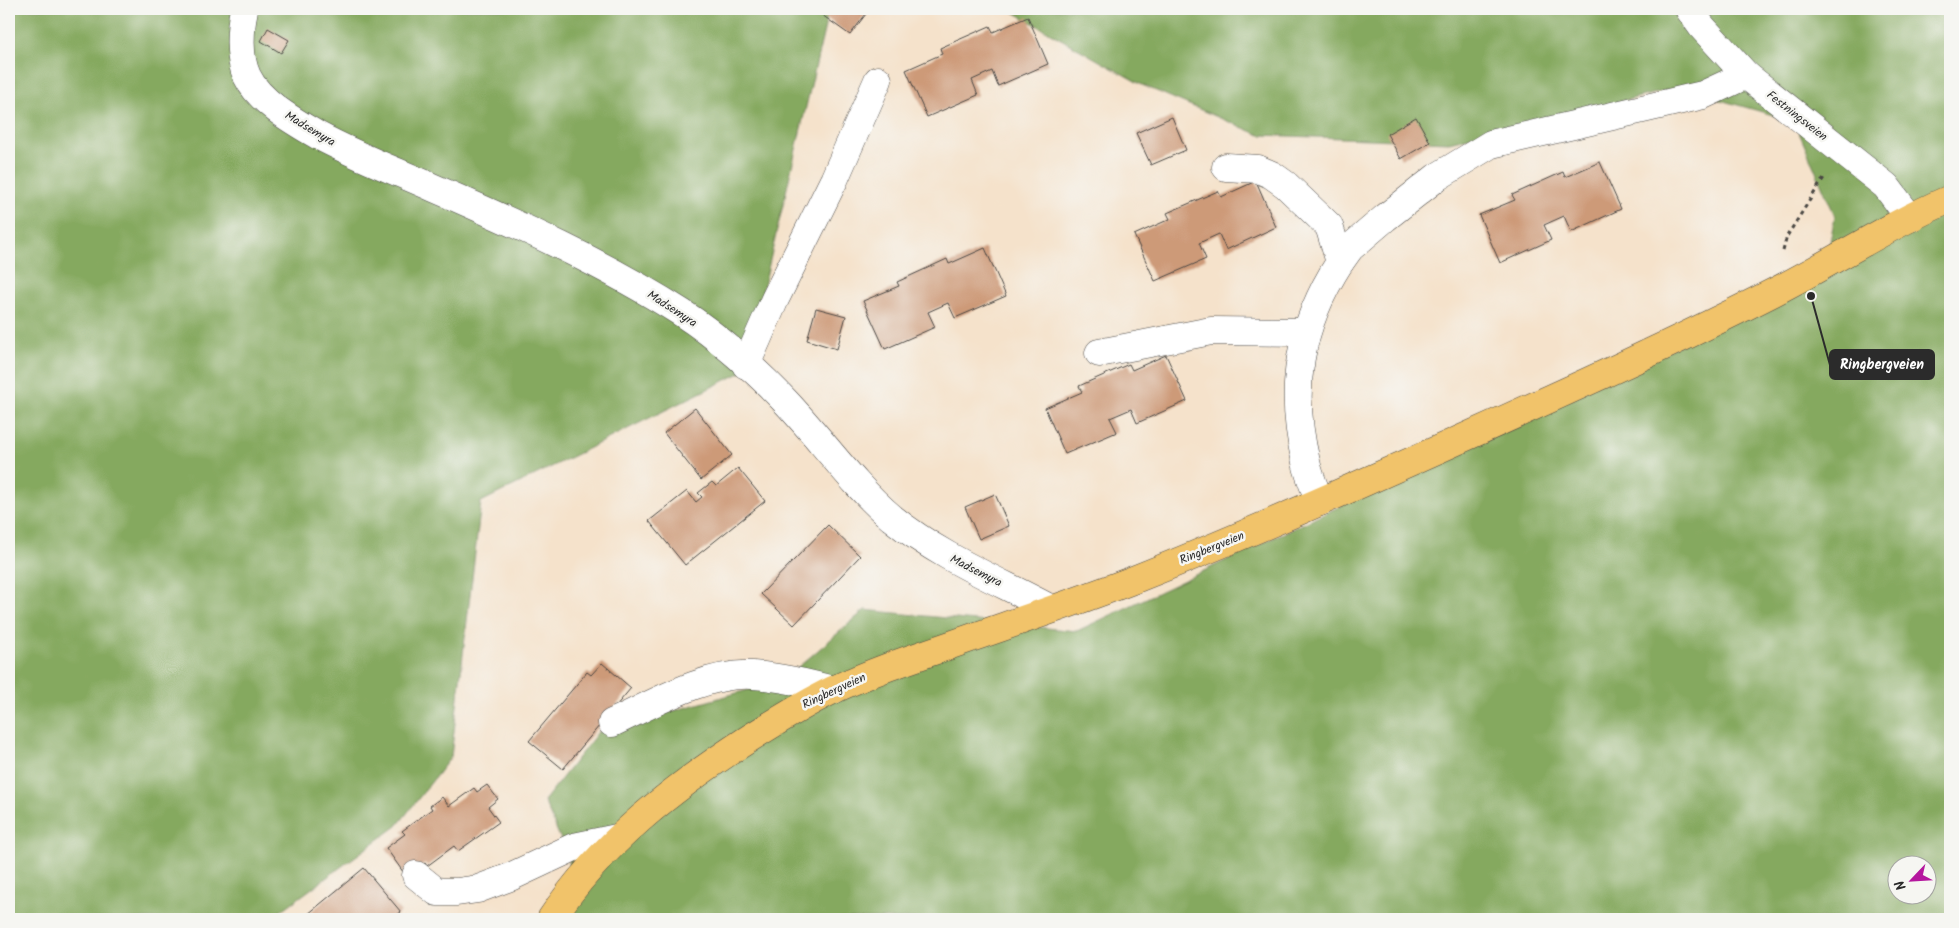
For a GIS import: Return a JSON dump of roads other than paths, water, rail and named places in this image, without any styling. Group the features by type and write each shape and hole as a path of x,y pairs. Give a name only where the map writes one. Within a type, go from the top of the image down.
{"main road":[{"name":"Ringbergveien","path":"551,919 590,867 617,838 642,816 712,763 796,709 833,690 882,669 1128,582 1320,502 1647,354 1791,283 1910,218 1950,199"}],"street":[{"name":"Madsemyra","path":"244,9 241,48 247,75 256,89 291,119 330,142 540,235 604,267 684,314 724,345 785,401 843,469 891,516 929,546 1051,609"},
{"name":"Festningsveien","path":"1688,9 1746,75 1886,186 1910,218"},
{"path":"1320,502 1306,464 1298,424 1299,366 1306,332 1325,286 1350,248 1437,177 1491,144 1703,94 1746,75"},
{"path":"746,365 775,299 834,180 878,80"},
{"path":"1226,167 1258,169 1272,175 1286,185 1329,226 1340,262"},
{"path":"1099,353 1212,331 1306,332"},
{"path":"612,723 714,679 752,675 797,681 833,690"},
{"path":"416,875 437,892 478,889 574,847 617,838"}],"place":[{"name":"Ringbergveien","path":"1811,296"}]}
